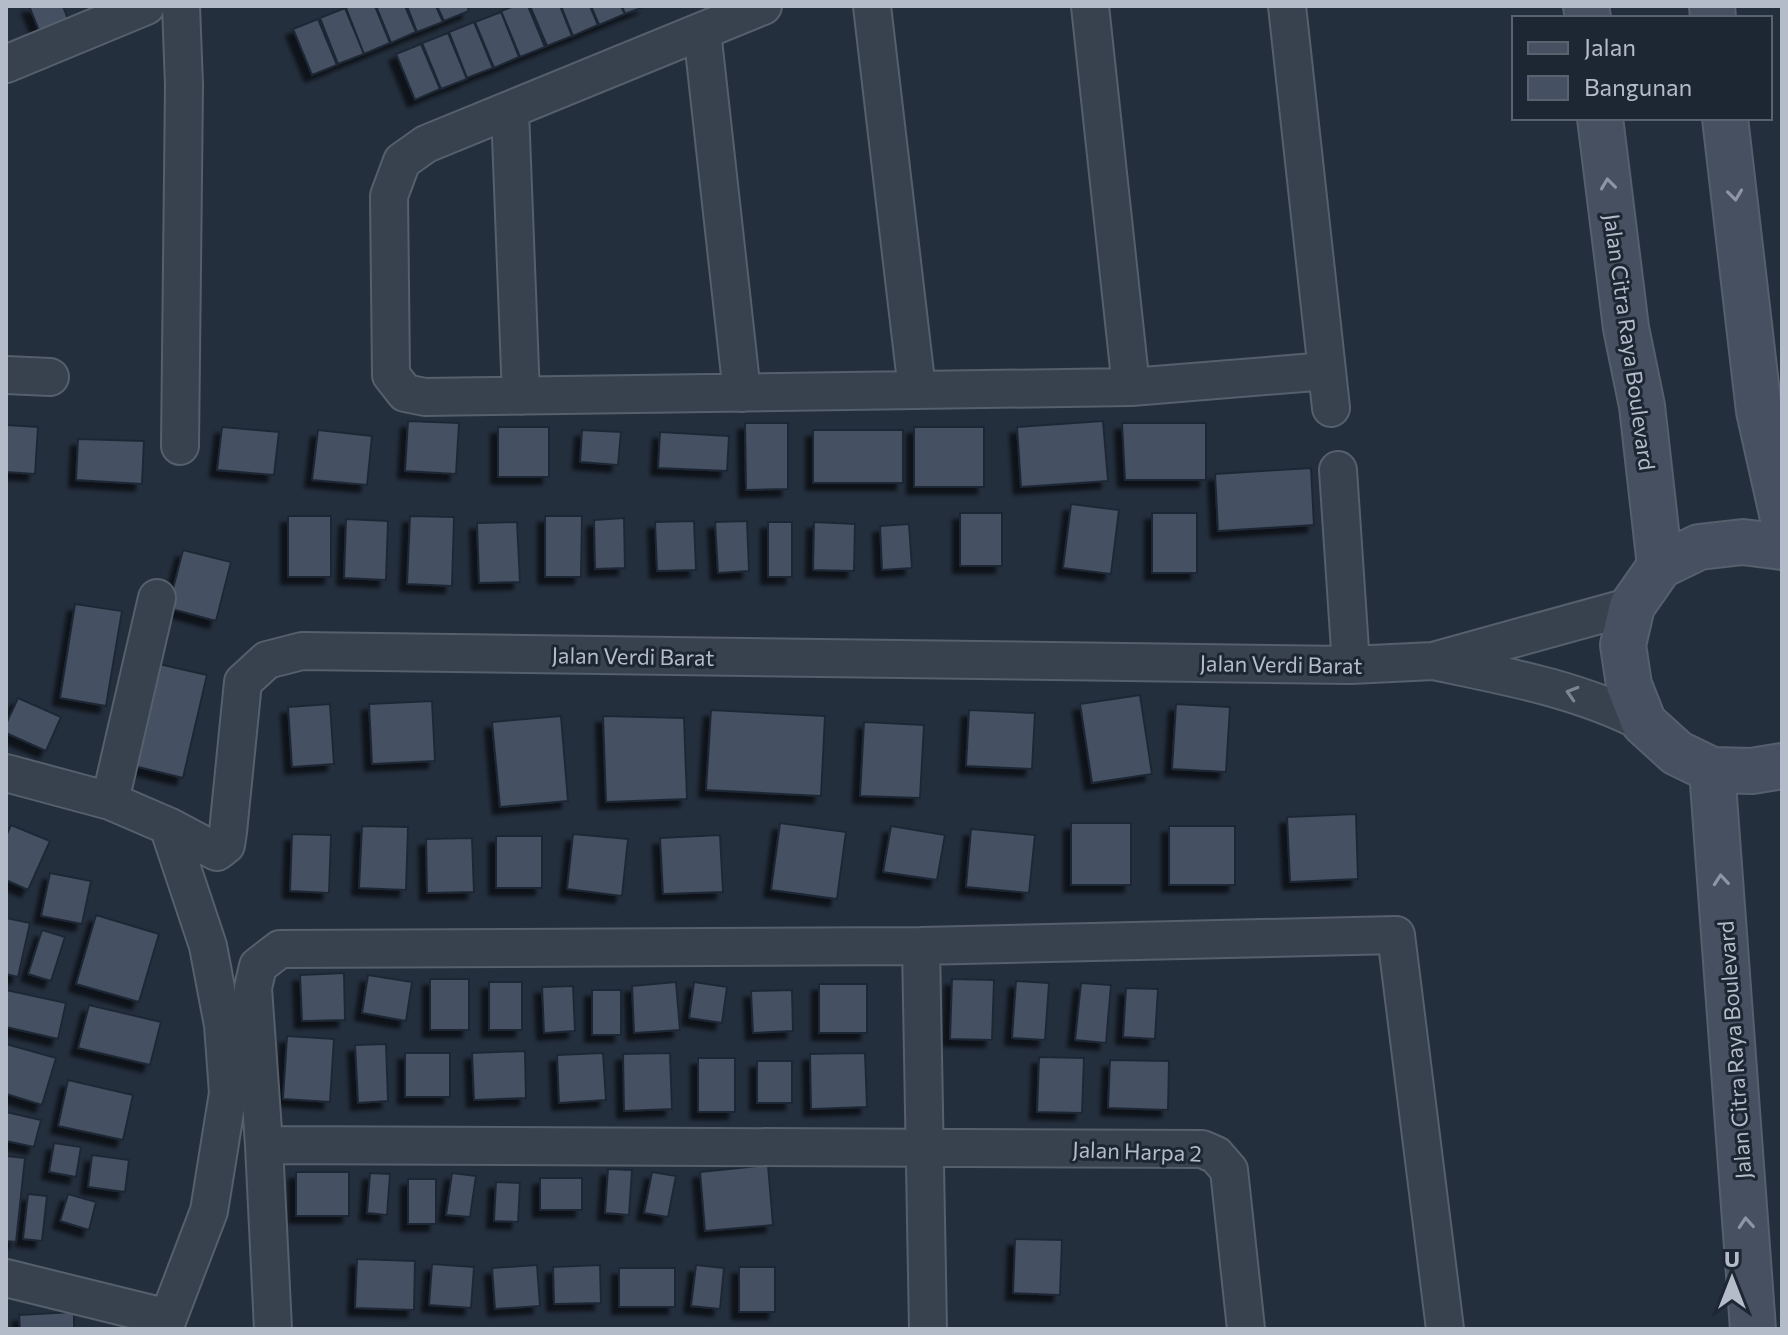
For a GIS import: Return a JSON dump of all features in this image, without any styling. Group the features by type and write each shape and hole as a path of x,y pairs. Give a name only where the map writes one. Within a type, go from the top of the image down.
{"main road":[{"name":"Jalan Citra Raya Boulevard","path":"1600,120 1626,328 1642,406 1660,566"},
{"path":"1725,120 1759,411 1782,514"},
{"path":"1782,547 1743,542 1699,547 1660,566 1632,606 1623,645 1629,685 1644,723 1677,753 1712,770 1752,771 1782,766"},
{"name":"Jalan Citra Raya Boulevard","path":"1712,770 1753,1329"}],"street":[{"path":"6,64 146,6"},
{"path":"180,446 184,85 181,6"},
{"path":"763,6 426,144 402,161 389,196 391,375 405,393 425,397 1131,387 1327,371"},
{"path":"872,6 917,390"},
{"path":"1090,6 1131,387"},
{"path":"1287,6 1331,408"},
{"path":"702,31 742,393"},
{"path":"510,110 521,396"},
{"path":"6,375 50,377"},
{"path":"1338,470 1351,665"},
{"path":"110,801 157,598"},
{"name":"Jalan Verdi Barat","path":"6,773 110,801 217,852 226,845 243,682 267,660 302,651 1351,665 1433,661 1632,606"},
{"name":"Jalan Verdi Barat","path":"1433,661 1555,688 1608,704 1644,723"},
{"path":"6,1278 166,1324 209,1211 228,1093 223,1025 208,946 168,826"},
{"path":"273,1329 253,988 258,966 280,949 921,946 1396,935 1445,1329"},
{"path":"921,946 928,1329"},
{"name":"Jalan Harpa 2","path":"264,1145 1202,1149 1216,1155 1229,1170 1246,1329"}],"building":[{"path":"29,6 63,6 71,27 42,38"},
{"path":"375,6 390,43 364,54 346,8"},
{"path":"376,6 405,6 416,32 391,43"},
{"path":"407,6 436,6 443,22 417,32"},
{"path":"437,6 467,6 469,11 444,21"},
{"path":"514,6 528,6 545,47 520,57 501,11"},
{"path":"530,6 560,6 572,36 547,46"},
{"path":"561,6 590,6 598,25 573,36"},
{"path":"591,6 621,6 625,14 599,25"},
{"path":"622,6 646,6 625,14"},
{"path":"345,8 364,54 338,64 320,18"},
{"path":"501,12 519,57 494,68 475,22"},
{"path":"318,19 337,65 312,75 293,29"},
{"path":"474,22 493,68 467,78 449,32"},
{"path":"448,33 467,79 441,89 422,43"},
{"path":"421,44 440,89 415,100 396,54"},
{"path":"408,421 459,423 456,474 405,471"},
{"path":"1103,421 1108,481 1021,487 1017,427"},
{"path":"745,423 788,423 788,489 746,490"},
{"path":"1122,423 1206,423 1206,480 1125,480"},
{"path":"6,425 38,427 35,474 6,472"},
{"path":"222,427 279,432 274,475 217,470"},
{"path":"498,427 549,427 549,477 498,477"},
{"path":"914,427 984,427 984,487 914,487"},
{"path":"318,430 372,436 367,485 312,480"},
{"path":"582,430 621,432 618,465 580,462"},
{"path":"813,430 903,430 903,483 813,483"},
{"path":"660,432 729,436 727,471 658,468"},
{"path":"78,439 144,441 142,484 76,480"},
{"path":"1311,468 1314,525 1218,531 1215,474"},
{"path":"1071,504 1119,510 1111,574 1063,568"},
{"path":"960,513 1002,513 1002,566 960,566"},
{"path":"1152,513 1197,513 1197,573 1152,573"},
{"path":"288,516 331,516 331,577 288,577"},
{"path":"410,516 454,517 452,586 407,584"},
{"path":"545,516 582,516 581,577 545,577"},
{"path":"624,518 625,568 595,569 594,520"},
{"path":"346,519 388,521 386,580 344,578"},
{"path":"694,521 696,570 657,571 655,522"},
{"path":"747,521 749,571 718,573 715,522"},
{"path":"517,522 520,582 479,583 477,523"},
{"path":"768,522 792,522 792,577 768,577"},
{"path":"814,522 855,524 854,571 813,570"},
{"path":"909,524 912,568 882,570 880,526"},
{"path":"183,550 231,562 216,621 168,608"},
{"path":"75,604 122,611 106,706 60,698"},
{"path":"150,662 207,675 183,778 126,764"},
{"path":"1140,695 1152,774 1092,783 1080,704"},
{"path":"18,698 61,717 46,751 6,733 6,724"},
{"path":"432,701 435,761 372,764 369,704"},
{"path":"330,704 334,764 292,767 288,707"},
{"path":"1176,704 1230,707 1226,772 1172,769"},
{"path":"711,710 825,716 821,796 706,790"},
{"path":"969,710 1035,713 1032,769 966,766"},
{"path":"561,716 568,801 500,807 492,722"},
{"path":"603,716 684,718 687,799 606,802"},
{"path":"864,722 924,725 920,798 860,796"},
{"path":"1356,814 1358,879 1290,882 1287,817"},
{"path":"780,823 846,832 837,899 771,890"},
{"path":"1071,823 1131,823 1131,885 1071,885"},
{"path":"11,825 50,841 28,890 6,880 6,836"},
{"path":"362,826 408,827 406,890 359,888"},
{"path":"891,826 945,835 937,880 883,872"},
{"path":"1169,826 1235,826 1235,885 1169,885"},
{"path":"971,829 1035,835 1029,893 966,887"},
{"path":"292,834 331,835 329,893 290,891"},
{"path":"573,834 628,839 622,896 567,889"},
{"path":"720,835 723,892 663,894 660,838"},
{"path":"496,836 542,836 542,888 496,888"},
{"path":"472,838 474,892 427,893 426,839"},
{"path":"50,873 91,881 82,924 41,916"},
{"path":"96,915 159,934 139,1002 76,984"},
{"path":"6,918 30,923 18,977 6,974"},
{"path":"42,930 65,937 51,981 28,974"},
{"path":"344,973 345,1020 302,1021 300,975"},
{"path":"368,975 412,982 406,1021 362,1013"},
{"path":"430,979 469,979 469,1030 430,1030"},
{"path":"952,979 994,980 992,1040 950,1039"},
{"path":"1016,981 1049,983 1045,1040 1012,1038"},
{"path":"489,982 522,982 522,1030 489,1030"},
{"path":"676,982 680,1030 634,1033 632,986"},
{"path":"694,982 727,987 722,1023 689,1018"},
{"path":"1081,983 1111,985 1106,1043 1075,1040"},
{"path":"819,984 867,984 867,1033 819,1033"},
{"path":"573,986 575,1031 544,1033 542,987"},
{"path":"1126,988 1158,989 1155,1039 1123,1037"},
{"path":"6,990 66,1003 58,1039 6,1027"},
{"path":"592,990 621,990 621,1035 592,1035"},
{"path":"792,990 793,1031 753,1033 751,991"},
{"path":"89,1005 161,1022 150,1065 78,1048"},
{"path":"287,1036 334,1039 330,1102 283,1099"},
{"path":"6,1044 56,1058 42,1105 6,1094"},
{"path":"386,1044 388,1101 358,1103 355,1045"},
{"path":"525,1051 526,1098 474,1100 472,1053"},
{"path":"405,1053 450,1053 450,1097 405,1097"},
{"path":"603,1053 606,1100 559,1103 557,1055"},
{"path":"670,1053 672,1109 624,1111 623,1054"},
{"path":"865,1053 867,1107 811,1109 810,1054"},
{"path":"1039,1057 1084,1058 1082,1113 1037,1112"},
{"path":"698,1058 735,1058 735,1112 698,1112"},
{"path":"1110,1060 1169,1061 1168,1110 1108,1108"},
{"path":"757,1061 792,1061 792,1103 757,1103"},
{"path":"68,1080 133,1095 123,1140 58,1126"},
{"path":"6,1112 41,1120 34,1147 6,1141"},
{"path":"54,1143 81,1147 76,1177 49,1172"},
{"path":"92,1155 129,1160 125,1192 88,1187"},
{"path":"6,1156 25,1158 16,1242 6,1241"},
{"path":"768,1165 773,1225 705,1231 700,1172"},
{"path":"608,1169 632,1170 629,1215 605,1213"},
{"path":"296,1172 349,1172 349,1216 296,1216"},
{"path":"652,1172 676,1176 668,1217 644,1213"},
{"path":"370,1173 390,1174 387,1215 367,1213"},
{"path":"452,1173 476,1176 470,1217 446,1215"},
{"path":"540,1178 582,1178 582,1210 540,1210"},
{"path":"408,1179 436,1179 436,1224 408,1224"},
{"path":"496,1182 520,1183 518,1222 494,1221"},
{"path":"28,1194 47,1196 42,1241 23,1239"},
{"path":"68,1194 96,1202 89,1230 60,1221"},
{"path":"1015,1239 1062,1240 1060,1295 1013,1293"},
{"path":"357,1259 415,1261 414,1310 355,1308"},
{"path":"432,1264 474,1267 471,1308 429,1305"},
{"path":"537,1265 540,1306 495,1309 492,1268"},
{"path":"600,1265 601,1303 554,1304 553,1267"},
{"path":"696,1265 724,1268 720,1309 691,1306"},
{"path":"739,1267 775,1267 775,1312 739,1312"},
{"path":"619,1268 675,1268 675,1307 619,1307"},
{"path":"74,1312 74,1329 20,1329 19,1315"}]}
